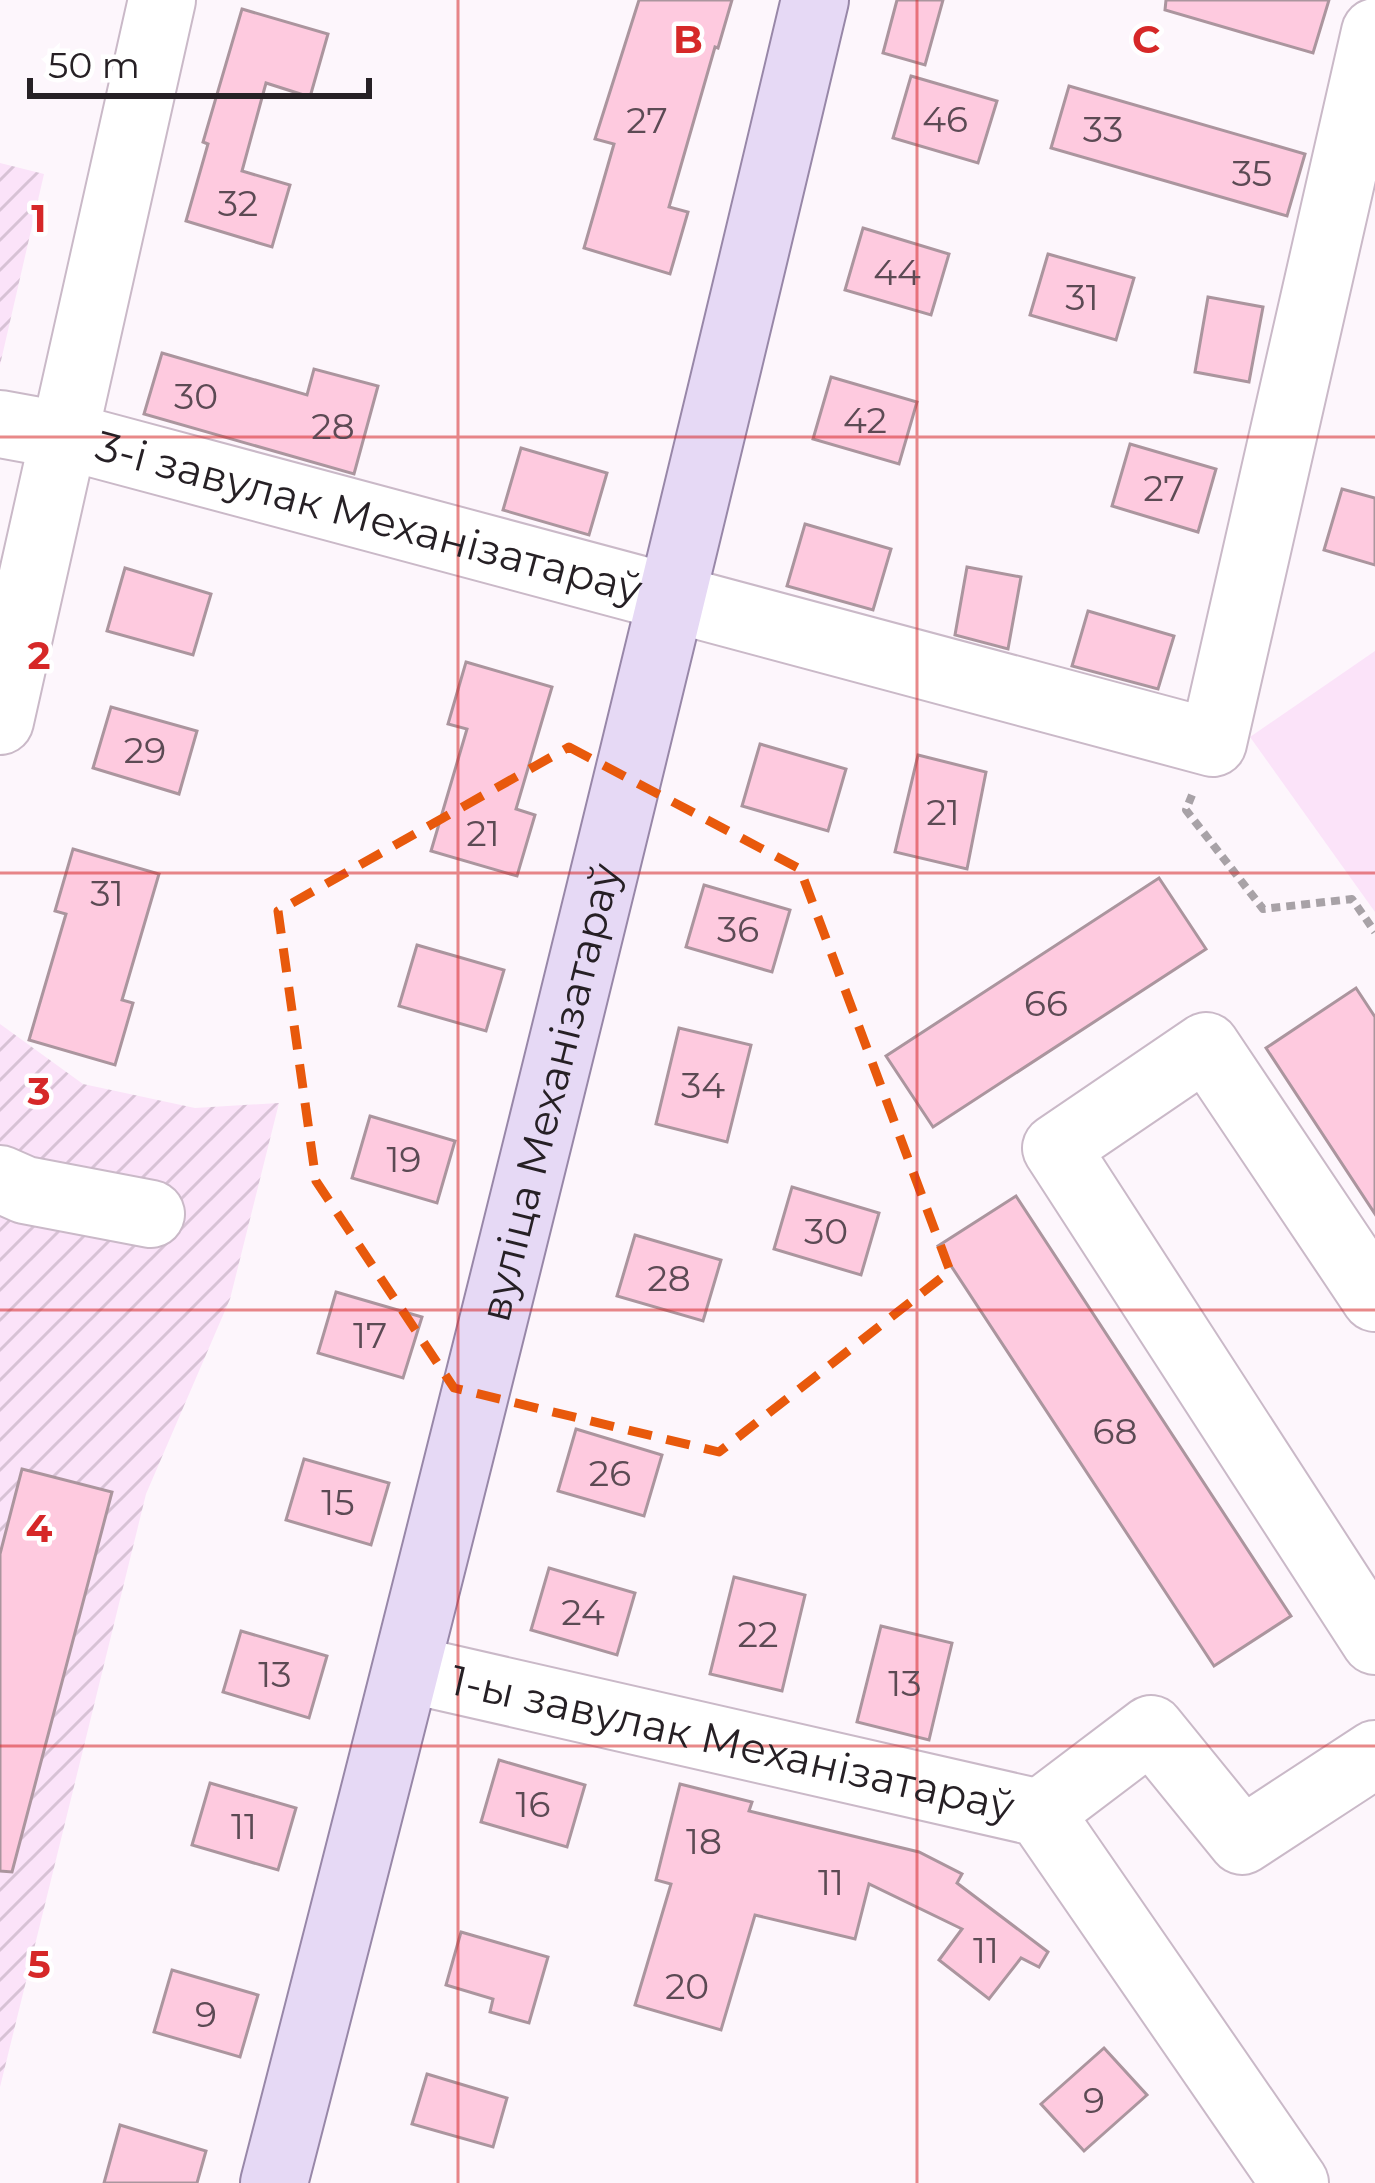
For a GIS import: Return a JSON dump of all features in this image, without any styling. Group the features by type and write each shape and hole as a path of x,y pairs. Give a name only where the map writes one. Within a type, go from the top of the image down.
{"main road":[{"name":"вуліца Механізатараў","path":"274,2183 674,598 815,0"}],"street":[{"path":"0,721 162,0"},
{"path":"674,598 1213,743 1375,32"},
{"name":"3-і завулак Механізатараў","path":"0,424 66,436 674,598"},
{"path":"1375,1298 1206,1046 1056,1148 1375,1641"},
{"path":"0,1179 25,1190 151,1214"},
{"name":"1-ы завулак Механізатараў","path":"407,1669 1040,1813 1295,2183"},
{"path":"1040,1813 1151,1729 1242,1841 1375,1754"}],"path":[{"path":"1186,810 1263,909 1352,899 1375,932"}],"highlighted area":[{"path":"569,747 800,869 950,1271 719,1452 454,1388 316,1181 278,911"}],"shaded area":[{"path":"0,163 44,174 0,365"},
{"path":"1375,651 1375,912 1250,737"},
{"path":"0,1024 83,1084 195,1108 279,1103 230,1299 146,1494 0,2087"}],"building":[{"path":"639,0 732,0 669,207 688,212 670,274 584,248 614,144 595,139"},
{"path":"897,0 943,0 925,65 883,53"},
{"path":"1166,0 1329,0 1313,53 1165,10"},
{"path":"242,9 328,34 310,97 266,83 242,171 290,185 272,247 186,221 208,144 203,142"},
{"path":"911,76 997,101 978,163 893,138"},
{"path":"1069,86 1305,154 1287,216 1051,148"},
{"path":"863,228 949,254 931,315 845,290"},
{"path":"1048,254 1134,278 1116,340 1030,315"},
{"path":"1208,297 1263,307 1249,382 1195,372"},
{"path":"162,353 307,395 314,369 378,386 354,474 144,414"},
{"path":"831,377 917,402 899,464 813,439"},
{"path":"1130,444 1216,469 1198,532 1112,506"},
{"path":"521,448 607,473 589,535 503,510"},
{"path":"1342,489 1375,498 1375,565 1324,550"},
{"path":"805,524 891,549 873,610 787,586"},
{"path":"967,567 1021,577 1008,649 955,635"},
{"path":"125,568 211,594 193,655 107,631"},
{"path":"1088,611 1174,636 1158,689 1072,666"},
{"path":"466,662 552,687 516,809 535,815 517,876 431,851 467,729 448,724"},
{"path":"111,707 197,731 179,794 93,768"},
{"path":"760,744 846,769 828,831 742,806"},
{"path":"918,755 986,772 967,869 895,852"},
{"path":"73,849 159,874 122,1000 133,1003 115,1065 29,1040 66,914 55,911"},
{"path":"1159,878 1206,949 933,1127 886,1056"},
{"path":"704,885 790,910 772,972 686,947"},
{"path":"417,945 504,970 486,1031 399,1006"},
{"path":"1356,988 1375,1017 1375,1214 1266,1048"},
{"path":"679,1028 751,1045 727,1142 656,1124"},
{"path":"370,1116 455,1141 437,1203 352,1178"},
{"path":"792,1187 879,1213 861,1275 774,1249"},
{"path":"1016,1196 1291,1616 1214,1666 938,1246"},
{"path":"635,1235 721,1260 703,1321 617,1296"},
{"path":"336,1292 422,1317 403,1378 318,1353"},
{"path":"576,1429 662,1455 644,1516 558,1491"},
{"path":"304,1459 389,1483 371,1545 286,1520"},
{"path":"22,1469 112,1492 12,1872 0,1871 0,1554"},
{"path":"549,1568 635,1593 617,1655 531,1630"},
{"path":"734,1577 805,1595 782,1691 710,1674"},
{"path":"881,1626 952,1643 929,1740 857,1722"},
{"path":"241,1631 327,1656 309,1718 223,1692"},
{"path":"499,1760 585,1785 567,1847 481,1822"},
{"path":"210,1783 296,1808 278,1870 192,1845"},
{"path":"680,1784 752,1802 749,1811 919,1852 962,1874 957,1883 1048,1952 1039,1967 1021,1958 989,1999 939,1960 962,1929 869,1884 855,1939 755,1915 721,2030 635,2005 671,1884 656,1880"},
{"path":"461,1932 548,1957 529,2023 490,2012 493,1999 446,1985"},
{"path":"172,1970 258,1995 240,2057 154,2032"},
{"path":"1104,2048 1147,2095 1084,2151 1041,2104"},
{"path":"427,2074 507,2098 493,2147 412,2124"},
{"path":"120,2125 206,2151 197,2183 104,2183"}]}
